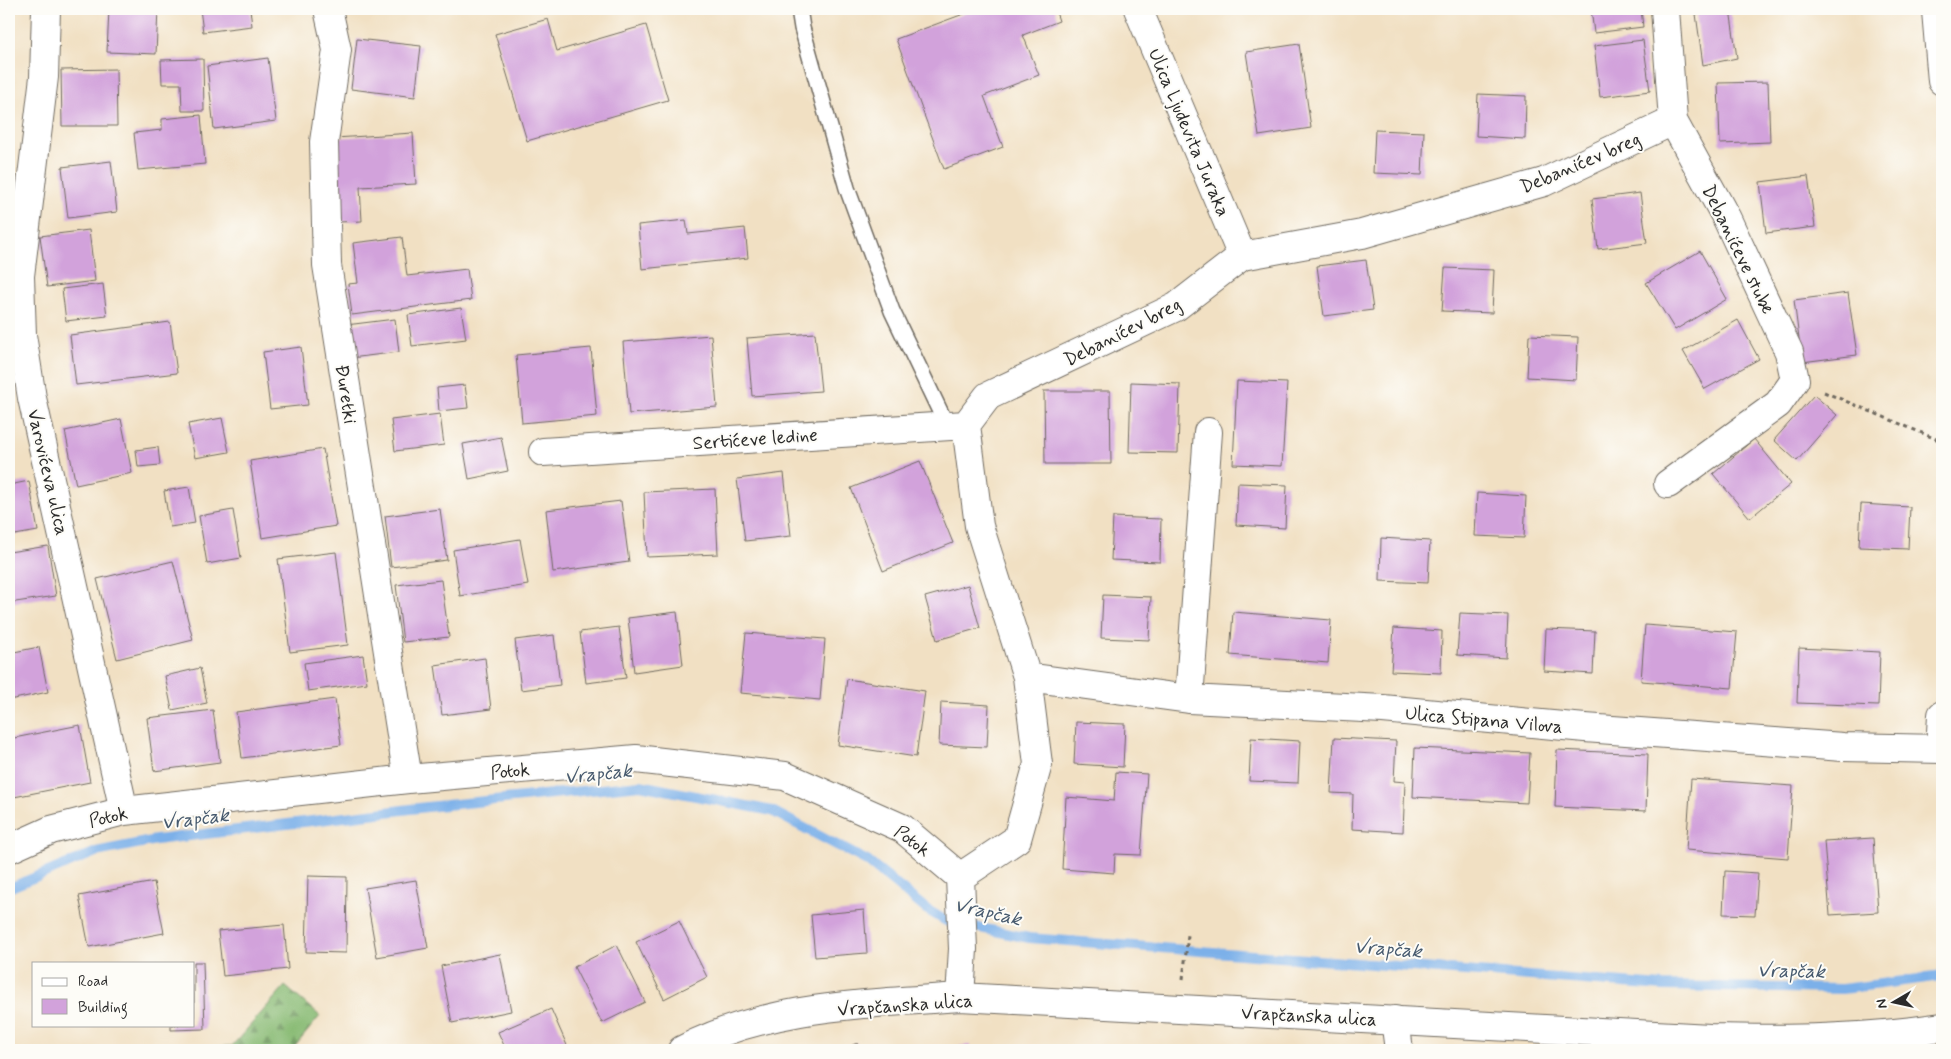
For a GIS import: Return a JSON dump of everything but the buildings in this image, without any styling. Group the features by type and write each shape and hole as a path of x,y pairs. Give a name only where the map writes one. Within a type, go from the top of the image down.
{"street":[{"name":"Varovićeva ulica","path":"46,9 44,77 20,276 22,335 32,398 124,811"},
{"name":"Đuretki","path":"328,9 337,50 324,142 326,264 408,779"},
{"name":"Ulica Ljudevita Juraka","path":"1138,9 1242,256"},
{"path":"1665,9 1673,121"},
{"path":"1936,10 1942,81"},
{"name":"Debanićev breg","path":"956,426 988,396 1176,307 1242,256 1362,234 1544,182 1673,121"},
{"name":"Debanićeve stube","path":"1673,121 1726,219 1789,352 1794,380"},
{"path":"1668,484 1778,404 1794,380"},
{"name":"Sertićeve ledine","path":"543,452 956,426"},
{"path":"956,426 979,526 1027,677 1038,764 1017,839 960,877 963,949 960,997"},
{"path":"1189,699 1208,432"},
{"name":"Ulica Stipana Vilova","path":"1027,677 1189,699 1383,709 1585,728 1843,747 1941,749"},
{"path":"1941,749 1942,715"},
{"name":"Potok","path":"9,849 51,830 124,811 408,779 636,759 785,776 902,828 960,877"},
{"name":"Vrapčanska ulica","path":"682,1050 709,1036 757,1020 857,1005 960,997 1395,1020 1771,1047 1942,1028"},
{"path":"1395,1020 1399,1050"}],"lane":[{"path":"800,9 802,28 847,188 892,311 956,426"}],"path":[{"path":"1794,380 1940,441"},
{"path":"1184,973 1188,935"}],"green space":[{"path":"285,986 320,1016 292,1050 101,1050 232,1046"}],"waterway":[{"name":"Vrapčak","path":"9,888 96,852 156,840 427,807 640,785 772,811 867,861 926,909 946,921 1029,938 1663,986 1842,989 1942,976"}]}
